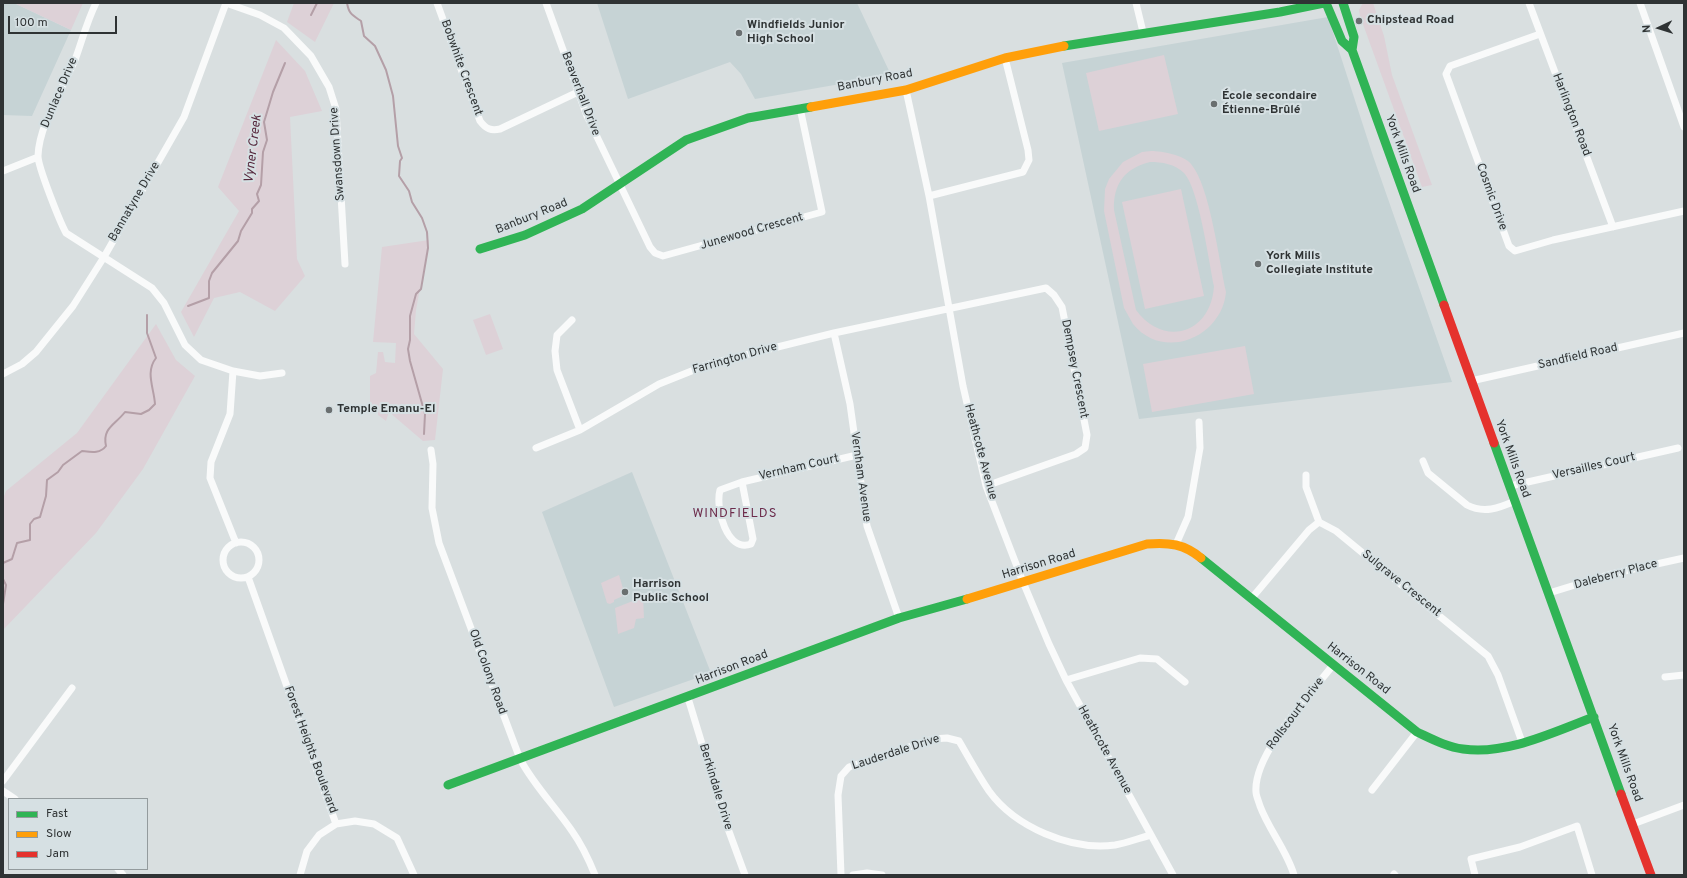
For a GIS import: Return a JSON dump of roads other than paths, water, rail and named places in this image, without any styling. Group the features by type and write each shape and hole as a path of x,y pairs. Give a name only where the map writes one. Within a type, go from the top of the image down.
{"street":[{"name":"Dunlace Drive","path":"38,157 45,124 75,59 85,28 96,3"},
{"name":"Bannatyne Drive","path":"3,374 22,364 36,352 73,306 104,256 184,117 226,3"},
{"name":"Swansdown Drive","path":"226,3 260,15 284,28 311,56 328,87 336,109 345,264"},
{"name":"Bobwhite Crescent","path":"437,3 480,121 485,127 492,131 500,129 578,92"},
{"name":"Beaverhall Drive","path":"546,3 578,92 598,140 620,183"},
{"path":"1136,3 1143,32"},
{"name":"Banbury Road","path":"480,249 525,235 554,223 582,209 686,140 748,118 906,90 1005,58 1080,42 1280,12 1325,3"},
{"name":"York Mills Road","path":"1325,3 1342,41 1352,50 1651,875"},
{"name":"York Mills Road","path":"1343,3 1354,37 1352,50"},
{"name":"Harlington Road","path":"1529,3 1613,227"},
{"path":"1640,3 1684,127"},
{"name":"Cosmic Drive","path":"1540,34 1450,66 1446,74 1509,246 1515,251 1523,250 1532,246 1684,211"},
{"path":"929,196 1023,172 1029,160 1028,150 1005,58"},
{"name":"Heathcote Avenue","path":"906,90 929,196 963,386 986,486 1023,582 1066,680 1173,875"},
{"name":"Junewood Crescent","path":"620,183 650,247 655,253 663,256 672,255 822,212 800,108"},
{"path":"3,171 38,157 59,221 66,233 152,288 164,303 185,345 201,360 233,371 260,376 282,373"},
{"name":"Dempsey Crescent","path":"949,309 1046,288 1054,295 1062,307 1087,435 1085,448 1076,454 986,486"},
{"name":"Farrington Drive","path":"536,448 580,430 659,384 709,364 834,333 949,309"},
{"path":"572,320 557,335 557,370 580,430"},
{"name":"Vernham Avenue","path":"834,333 850,404 867,526 899,618"},
{"name":"Sandfield Road","path":"1471,380 1684,333"},
{"path":"233,371 230,414 211,462 210,478 236,542"},
{"path":"1177,542 1188,517 1200,448 1199,422"},
{"name":"Versailles Court","path":"1510,486 1678,448"},
{"name":"Old Colony Road","path":"431,450 433,464 432,508 439,543 520,759 538,790 572,831 585,852 595,875"},
{"name":"Vernham Court","path":"742,482 753,539 751,544 744,547 735,544 726,531 717,499 720,490 742,482 857,455"},
{"path":"1423,461 1428,473 1467,506 1474,509 1490,510 1515,501"},
{"path":"1251,599 1309,530 1319,522 1306,487 1306,475"},
{"name":"Sulgrave Crescent","path":"1319,522 1336,531 1488,656 1498,675 1522,742"},
{"path":"236,542 247,542 256,549 258,553 259,565 253,574 248,577 235,578 229,574 224,566 224,553 236,542"},
{"name":"Harrison Road","path":"448,786 688,698 899,618 1147,544 1177,542 1193,551 1417,732 1445,744 1477,750 1492,750 1522,742 1594,717"},
{"name":"Daleberry Place","path":"1549,593 1611,574 1684,558"},
{"name":"Forest Heights Boulevard","path":"248,577 336,824 355,821 374,824 397,838 414,875"},
{"path":"1066,680 1140,658 1157,659 1185,682"},
{"name":"Rollscourt Drive","path":"1294,875 1260,807 1256,792 1258,777 1264,757 1275,739 1333,665"},
{"path":"1665,677 1684,675"},
{"path":"3,781 72,688"},
{"name":"Berkindale Drive","path":"688,698 727,826 745,875"},
{"path":"1372,790 1417,732"},
{"name":"Lauderdale Drive","path":"841,875 838,794 841,776 849,767 933,739 947,738 959,741 989,792 1002,806 1029,826 1060,840 1090,846 1116,845 1151,835"},
{"path":"3,791 14,798"},
{"path":"1632,824 1684,805"},
{"path":"300,875 307,851 319,835 336,824"},
{"path":"1475,875 1471,859 1520,848 1577,826 1592,875"},
{"path":"853,875 867,873 882,875"}],"waterway":[{"name":"Vyner Creek","path":"311,15 317,3"},
{"path":"347,3 351,14 361,21 364,36 375,46 386,70 393,96 398,146 402,158 400,161 399,176 409,191 412,202 422,218 427,232 428,248 421,289 416,294 410,316 410,340 408,349 425,414 424,434"},
{"name":"Vyner Creek","path":"188,306 209,298 209,281 212,273 238,241 241,231 252,213 252,209 259,201 257,194 261,185 263,152 267,140 264,122 273,92 285,63"},
{"name":"Vyner Creek","path":"3,563 12,559 17,543 30,540 30,524 34,519 40,517 46,496 47,480 58,472 63,465 82,451 95,452 104,449 106,446 106,435 110,427 125,412 141,414 149,410 155,404 151,380 151,369 156,358 147,333 147,315"},
{"name":"Vyner Creek","path":"3,579 6,585 3,604"}],"place":[{"name":"Chipstead Road","path":"1359,21"},
{"name":"Windfields Junior High School","path":"739,33"},
{"name":"École secondaire Étienne-Brûlé","path":"1214,104"},
{"name":"York Mills Collegiate Institute","path":"1258,264"},
{"name":"Temple Emanu-El","path":"329,410"},
{"name":"Harrison Public School","path":"625,592"}],"district":[{"name":"WINDFIELDS","path":"735,514"}]}
